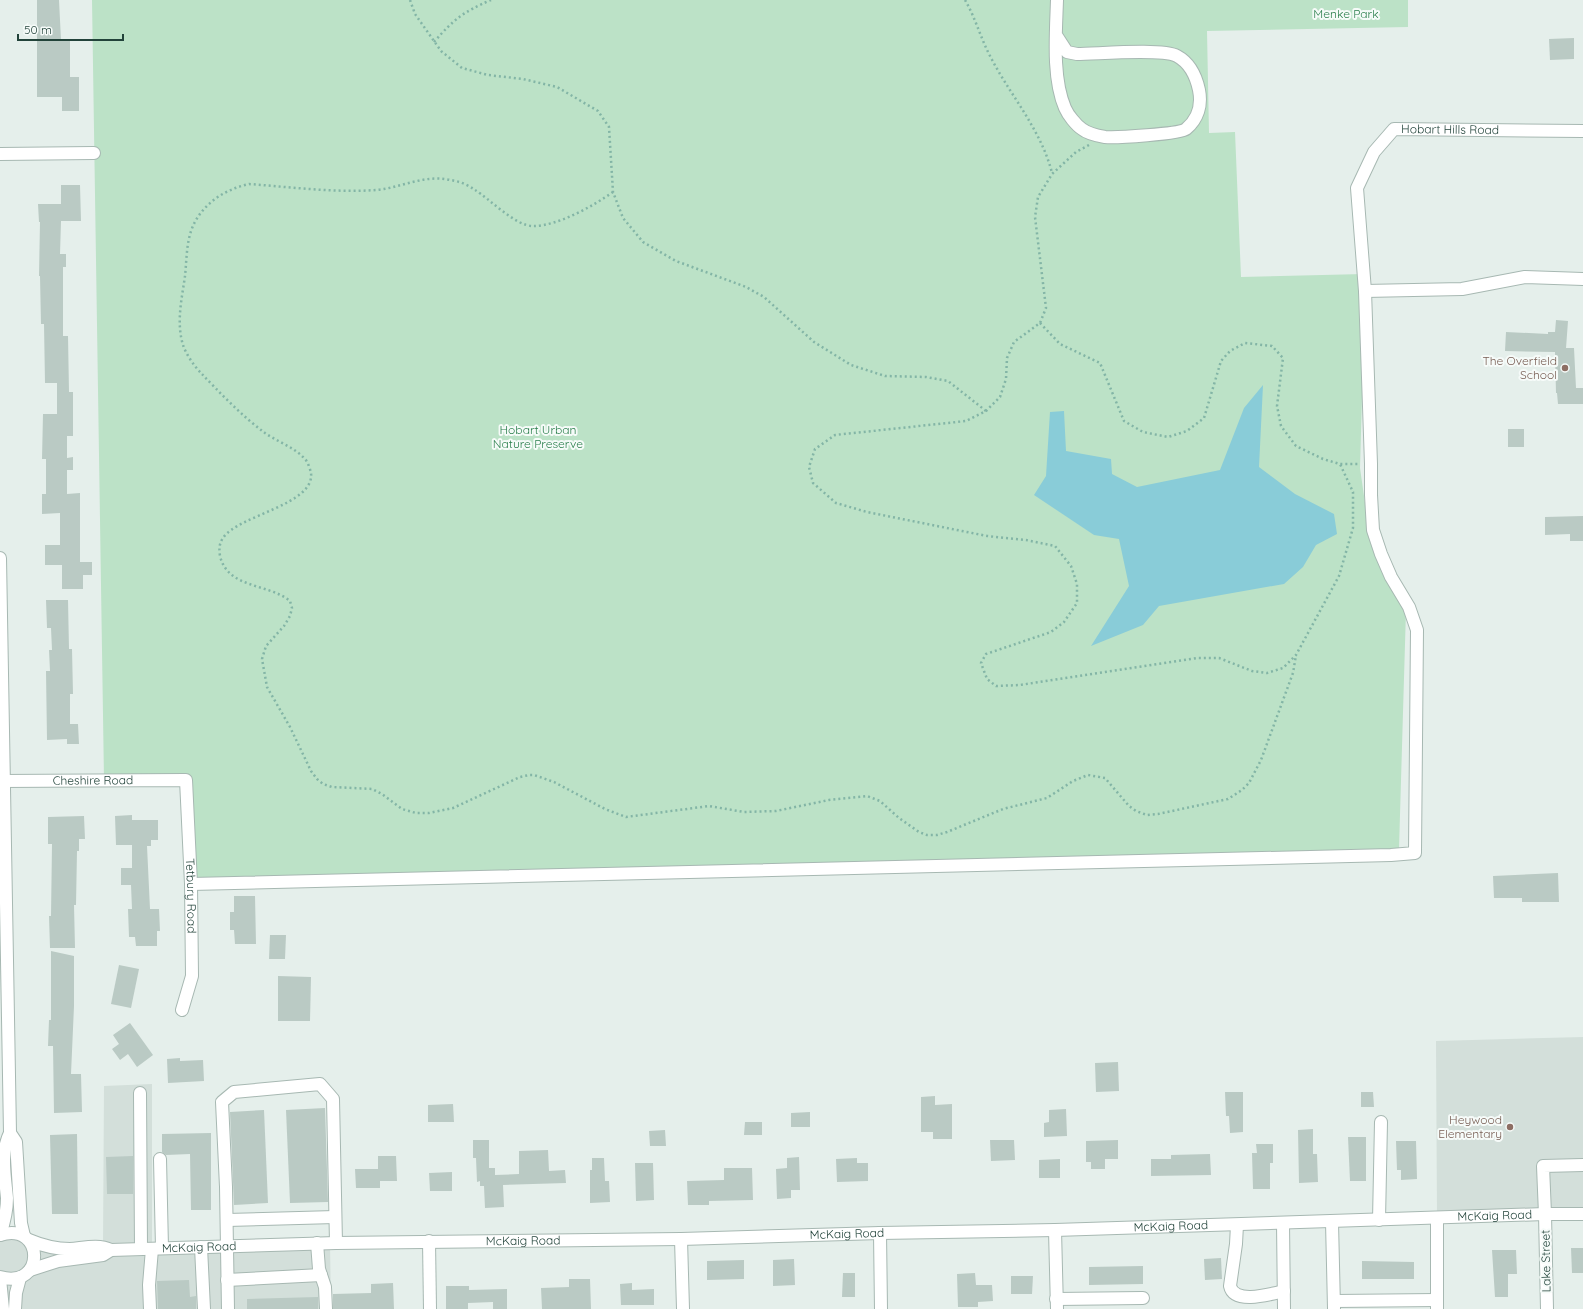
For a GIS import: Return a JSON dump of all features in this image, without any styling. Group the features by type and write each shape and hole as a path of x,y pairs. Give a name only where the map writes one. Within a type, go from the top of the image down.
{"street":[{"path":"1056,35 1067,52 1077,54 1159,52 1176,55 1188,64 1197,80 1200,97 1199,110 1193,121 1185,130 1165,134 1105,137 1082,130 1065,110 1058,85 1056,35 1057,0"},
{"name":"Hobart Hills Road","path":"191,884 1391,855 1415,853 1417,630 1409,607 1391,577 1373,530 1370,495 1371,464 1365,291 1357,188 1374,152 1394,129 1583,131"},
{"path":"0,154 94,153"},
{"path":"1365,291 1462,290 1525,277 1583,279"},
{"path":"0,558 2,781 10,1133 5,1142 4,1172 7,1199 4,1223 0,1235"},
{"name":"Tetbury Road","path":"182,1010 192,976 191,884 186,780"},
{"name":"Cheshire Road","path":"2,781 186,780"},
{"path":"228,1309 228,1246 222,1102 234,1092 320,1084 333,1099 336,1243"},
{"path":"140,1093 152,1249"},
{"path":"1379,1220 1381,1122"},
{"path":"4,1309 0,1278 12,1280 20,1278 30,1270 34,1255 34,1247 26,1238 20,1217 16,1142 10,1133"},
{"path":"150,1309 149,1285 160,1158"},
{"name":"Lake Street","path":"1547,1309 1546,1214 1543,1166 1583,1165"},
{"name":"McKaig Road","path":"0,1235 12,1233 44,1246 56,1248 103,1246 111,1250 430,1241 681,1239 880,1233 1055,1230 1583,1214"},
{"path":"227,1220 335,1217"},
{"path":"1332,1222 1335,1305 1437,1304 1436,1218"},
{"path":"1283,1223 1284,1309"},
{"path":"1237,1225 1230,1289 1236,1295 1241,1296 1263,1296 1284,1291"},
{"path":"1055,1230 1057,1304 1143,1298"},
{"path":"880,1233 881,1309"},
{"path":"681,1239 683,1309"},
{"path":"430,1241 430,1309"},
{"path":"318,1244 319,1269 325,1286 326,1309"},
{"path":"201,1247 204,1309"},
{"name":"McKaig Road","path":"30,1270 58,1261 103,1255 111,1250"},
{"path":"227,1280 321,1275"},
{"path":"15,1309 16,1293 20,1278"}],"path":[{"path":"410,0 415,14 440,51 462,68 488,75 523,79 557,87 598,111 609,127 613,192 623,218 643,242 676,261 746,287 764,297 814,342 851,365 885,376 926,376 948,381 986,411"},
{"path":"434,42 458,17 470,9 491,0"},
{"path":"965,0 989,54 1039,138 1048,159 1052,174"},
{"path":"1105,137 1076,152 1052,174 1038,197 1035,217 1046,308 1040,323 1014,342 1007,358 1006,379 1000,396 986,411 966,420 835,435 815,449 809,467 813,483 836,503 867,512 987,536 1026,540 1055,546 1071,566 1077,584 1077,603 1064,622 1051,632 986,654 981,663 987,679 996,686 1020,685 1197,658 1219,658 1252,671 1267,673 1283,668 1296,655 1339,576 1353,528 1353,492 1340,464"},
{"path":"613,192 581,212 554,222 532,226 517,221 475,189 450,180 434,178 424,179 377,190 348,191 249,184 236,187 220,195 208,204 190,233 181,307 180,329 184,346 199,371 210,383 245,417 264,432 288,446 307,460 311,474 308,483 301,494 240,524 227,533 220,543 220,552 222,566 236,577 249,585 276,592 290,601 292,608 290,616 284,626 266,646 262,659 263,668 267,687 273,699 290,727 311,770 317,779 323,784 332,787 372,789 382,794 402,809 416,813 430,813 453,808 529,774 543,777 605,809 626,817 709,806 744,812 770,812 841,798 867,796 880,801 899,818 919,832 937,835 1003,809 1047,798 1082,776 1095,775 1104,778 1136,811 1147,815 1158,814 1222,802 1242,790 1254,775 1261,760 1293,673 1296,655"},
{"path":"1040,323 1060,344 1100,363 1124,420 1143,432 1168,437 1187,431 1204,418 1221,361 1230,351 1245,343 1272,346 1283,358 1277,406 1281,426 1296,446 1323,459 1340,464 1371,464"}],"shaded area":[{"name":"Heywood Elementary","path":"1583,1037 1583,1214 1437,1218 1436,1041"},
{"path":"152,1084 152,1248 330,1243 331,1309 0,1309 0,1235 29,1240 103,1246 104,1086"}],"green space":[{"name":"Hobart Urban Nature Preserve","path":"92,0 1408,0 1408,27 1207,31 1209,133 1235,132 1241,277 1364,274 1365,291 1360,468 1369,531 1406,610 1399,849 191,884 186,780 104,780"}],"water":[{"path":"1263,385 1259,467 1295,494 1334,514 1337,534 1316,545 1303,567 1284,584 1159,606 1143,625 1091,646 1129,586 1119,539 1094,535 1034,495 1046,476 1050,412 1064,411 1066,451 1111,459 1112,474 1137,487 1220,470 1244,408"}],"building":[{"path":"37,0 59,0 61,40 70,40 70,77 79,77 79,111 62,111 62,97 37,97"},
{"path":"1574,38 1574,59 1550,60 1549,39"},
{"path":"61,185 80,185 81,221 61,221 60,254 66,254 66,267 63,267 63,336 68,336 69,392 73,392 73,436 67,436 67,458 73,457 73,470 67,470 67,494 80,493 80,562 92,562 92,575 83,575 83,589 62,589 62,565 45,565 45,545 60,545 60,513 42,514 42,494 46,494 46,459 42,459 43,414 57,414 57,383 45,383 44,324 41,324 39,276 40,222 38,204 61,204"},
{"path":"1556,320 1568,321 1566,348 1574,348 1576,388 1583,388 1583,404 1558,404 1556,393 1555,352 1505,351 1506,332 1548,334 1548,332 1555,332"},
{"path":"1508,429 1524,429 1524,447 1508,447"},
{"path":"1583,516 1583,541 1570,541 1570,534 1545,535 1545,517"},
{"path":"46,600 68,600 69,649 72,649 73,694 70,694 70,724 78,724 79,744 67,744 67,739 47,740 46,671 50,671 49,650 52,650 51,628 47,628"},
{"path":"132,815 132,820 158,820 158,840 151,840 151,846 147,846 150,909 159,909 160,931 157,931 157,946 136,946 135,937 129,937 128,909 132,909 131,885 121,885 121,868 132,868 132,845 116,845 115,816"},
{"path":"84,816 85,839 79,839 79,851 77,851 76,905 74,905 75,948 50,948 49,916 51,916 52,844 48,844 48,817"},
{"path":"1558,873 1559,902 1522,902 1522,898 1494,898 1493,876"},
{"path":"234,896 255,896 256,944 235,944 234,930 230,930 230,912 234,912"},
{"path":"270,935 286,935 285,959 269,959"},
{"path":"51,951 74,956 74,1006 71,1074 81,1074 82,1112 54,1113 53,1046 48,1046 49,1020 51,1020"},
{"path":"119,965 139,969 131,1008 111,1004"},
{"path":"278,976 311,977 310,1021 278,1021"},
{"path":"130,1023 153,1055 137,1067 128,1054 120,1060 112,1049 119,1044 113,1035"},
{"path":"180,1058 180,1061 203,1060 204,1081 168,1083 167,1059"},
{"path":"1118,1062 1119,1091 1096,1092 1095,1063"},
{"path":"1225,1092 1243,1092 1243,1132 1230,1133 1229,1116 1226,1116"},
{"path":"1361,1092 1373,1092 1374,1107 1361,1107"},
{"path":"935,1096 935,1105 952,1104 952,1139 933,1139 933,1132 921,1132 921,1097"},
{"path":"453,1104 454,1122 428,1122 428,1105"},
{"path":"325,1108 328,1202 290,1203 286,1110"},
{"path":"1066,1109 1067,1136 1044,1137 1044,1123 1049,1122 1049,1110"},
{"path":"264,1110 268,1203 234,1205 230,1112"},
{"path":"810,1112 810,1127 791,1127 791,1113"},
{"path":"745,1122 762,1122 762,1135 744,1135"},
{"path":"1313,1129 1313,1154 1317,1154 1318,1182 1299,1183 1298,1130"},
{"path":"665,1130 666,1146 650,1146 649,1131"},
{"path":"211,1133 211,1210 191,1210 190,1154 166,1155 162,1152 162,1134"},
{"path":"77,1134 78,1214 52,1214 50,1135"},
{"path":"1348,1137 1366,1137 1366,1181 1350,1181"},
{"path":"473,1140 489,1140 489,1168 495,1168 495,1175 519,1174 519,1151 548,1150 549,1171 565,1170 566,1183 503,1185 504,1207 485,1208 484,1186 480,1186 480,1181 477,1182 476,1158 473,1158"},
{"path":"990,1140 1014,1140 1015,1160 991,1161"},
{"path":"1118,1140 1118,1159 1105,1159 1105,1169 1091,1169 1091,1162 1086,1162 1086,1141"},
{"path":"1396,1141 1416,1141 1417,1179 1401,1180 1401,1170 1397,1170"},
{"path":"1256,1144 1273,1144 1273,1163 1270,1163 1270,1189 1253,1189 1252,1153 1257,1153"},
{"path":"1210,1154 1211,1175 1151,1176 1151,1159 1171,1159 1171,1155"},
{"path":"133,1156 133,1194 107,1194 106,1157"},
{"path":"378,1156 396,1156 397,1181 380,1181 380,1188 356,1188 355,1169 378,1169"},
{"path":"799,1157 800,1190 791,1190 791,1198 777,1199 776,1169 787,1168 787,1158"},
{"path":"592,1158 604,1158 605,1181 609,1181 610,1202 590,1203 590,1170 592,1170"},
{"path":"857,1158 857,1163 868,1163 868,1181 837,1182 836,1159"},
{"path":"1060,1159 1060,1178 1039,1178 1039,1160"},
{"path":"635,1163 653,1163 654,1200 636,1201"},
{"path":"724,1168 752,1168 753,1200 709,1201 709,1205 688,1205 687,1181 724,1180"},
{"path":"452,1172 452,1191 430,1191 429,1173"},
{"path":"1571,1248 1583,1248 1583,1273 1572,1273"},
{"path":"1492,1250 1516,1250 1517,1274 1508,1274 1508,1297 1495,1297"},
{"path":"1221,1258 1222,1279 1205,1280 1204,1259"},
{"path":"794,1259 795,1285 773,1286 773,1260"},
{"path":"744,1260 744,1279 707,1280 707,1261"},
{"path":"1362,1261 1414,1262 1414,1279 1362,1279"},
{"path":"1143,1266 1143,1284 1089,1285 1089,1267"},
{"path":"843,1273 855,1273 855,1297 842,1297"},
{"path":"975,1273 976,1285 992,1285 993,1301 978,1302 978,1307 958,1307 957,1274"},
{"path":"1011,1276 1033,1276 1032,1294 1011,1294"},
{"path":"569,1279 590,1279 591,1309 542,1309 541,1288 569,1287"},
{"path":"189,1280 190,1297 196,1296 196,1309 158,1309 157,1281"},
{"path":"393,1283 394,1309 333,1309 333,1294 371,1293 371,1284"},
{"path":"632,1283 632,1290 654,1289 654,1305 621,1305 620,1284"},
{"path":"446,1286 469,1286 469,1290 507,1289 507,1309 493,1309 493,1302 468,1303 468,1309 446,1309"},
{"path":"318,1297 318,1309 247,1309 247,1299"}],"place":[{"name":"The Overfield School","path":"1565,368"},
{"name":"Heywood Elementary","path":"1510,1127"}],"park label":[{"name":"Menke Park","path":"1346,14"}]}
